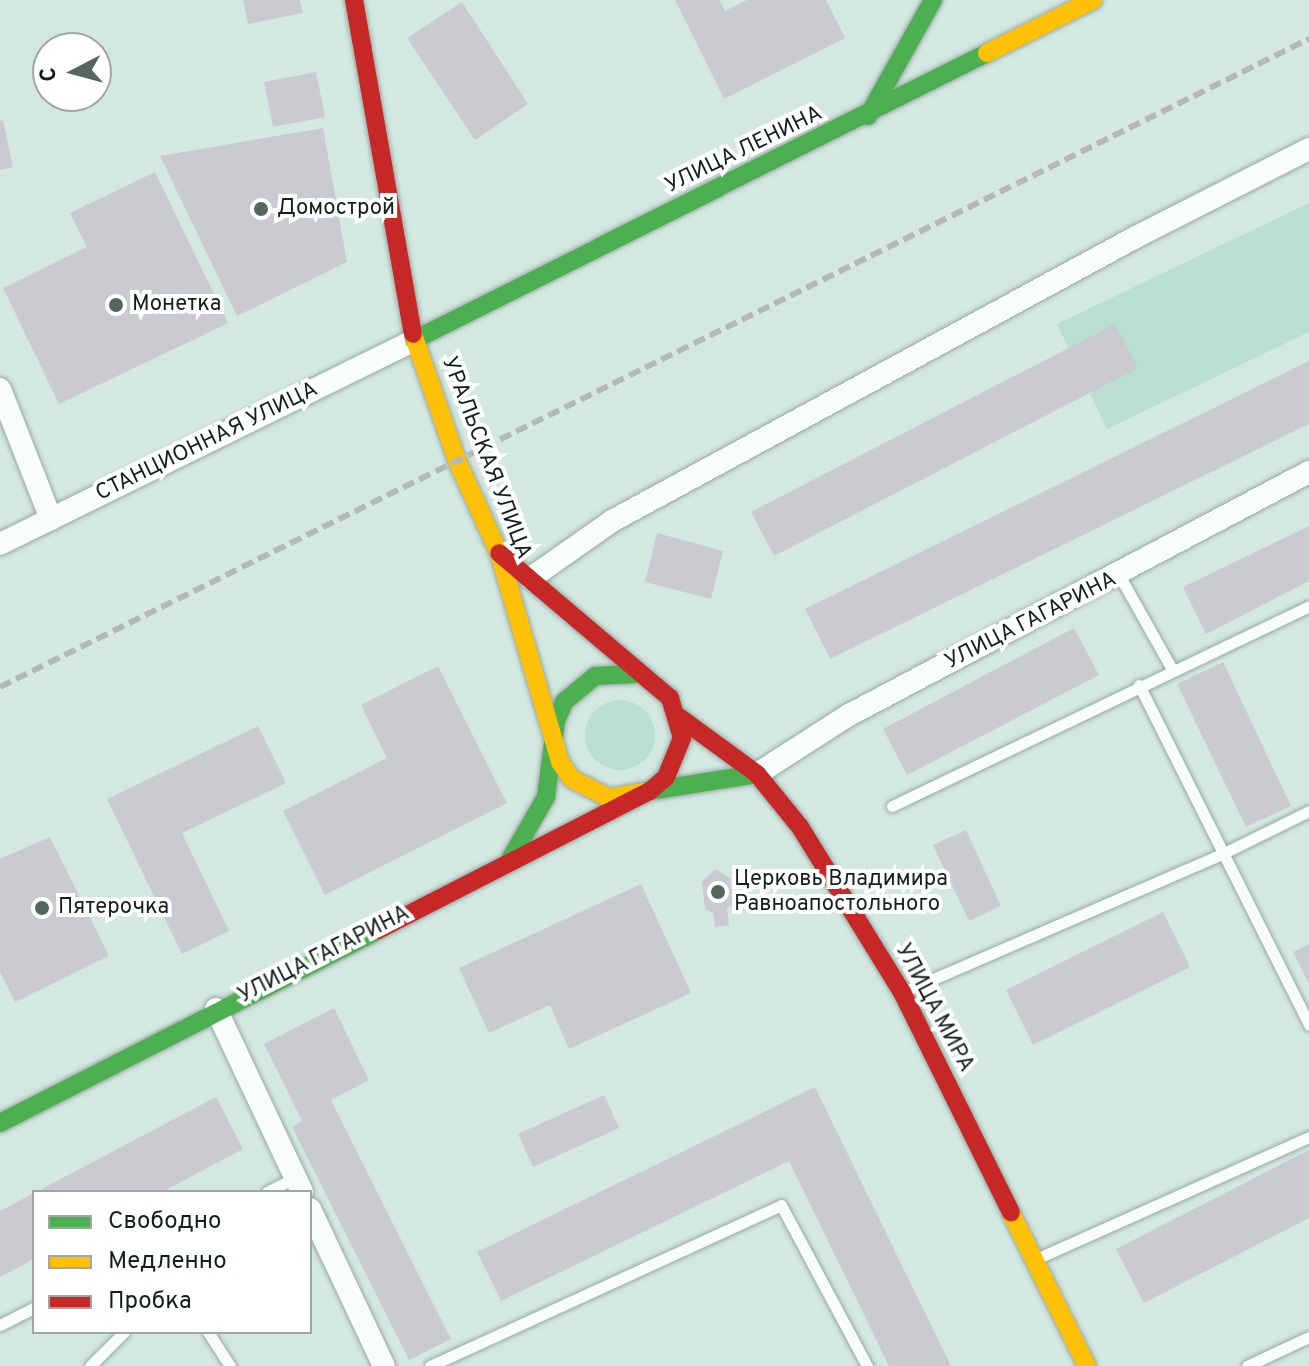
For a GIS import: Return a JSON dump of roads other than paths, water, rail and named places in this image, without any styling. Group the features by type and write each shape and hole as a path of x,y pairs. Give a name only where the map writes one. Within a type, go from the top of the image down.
{"main road":[{"name":"УРАЛЬСКАЯ УЛИЦА","path":"354,0 414,340 458,463 499,553 555,742"},
{"path":"868,116 933,0"},
{"name":"УЛИЦА ЛЕНИНА","path":"414,340 868,116 1093,0"},
{"path":"499,553 531,578 636,674 670,698 679,717 678,759 650,791"},
{"path":"508,863 546,797 556,721 577,686 605,673 636,674"},
{"name":"УЛИЦА МИРА","path":"679,717 757,774 800,827 902,992 1087,1366"},
{"path":"555,742 560,762 589,792 630,798 650,791 757,774"},
{"name":"УЛИЦА ГАГАРИНА","path":"0,1123 216,1009 650,791"}],"street":[{"path":"531,578 612,521 1136,237 1309,149"},
{"name":"СТАНЦИОННАЯ УЛИЦА","path":"0,544 414,340"},
{"path":"0,389 51,519"},
{"name":"УЛИЦА ГАГАРИНА","path":"757,774 849,715 1309,472"},
{"path":"216,1009 299,1185"},
{"path":"312,1213 384,1366"}],"lane":[{"path":"1119,575 1172,669"},
{"path":"892,806 1172,669 1309,606"},
{"path":"1139,685 1309,1025"},
{"path":"902,992 1222,854 1309,811"},
{"path":"1035,1259 1309,1137"},
{"path":"276,1190 299,1185"},
{"path":"430,1366 781,1205 867,1366"},
{"path":"0,1325 32,1309"},
{"path":"90,1366 122,1334"},
{"path":"209,1334 230,1366"},
{"path":"1247,1366 1309,1337"}],"railway":[{"path":"0,687 1309,39"}],"place":[{"name":"Домострой","path":"261,209"},
{"name":"Монетка","path":"116,305"},
{"name":"Церковь Владимира Равноапостольного","path":"718,892"},
{"name":"Пятерочка","path":"42,908"}]}
